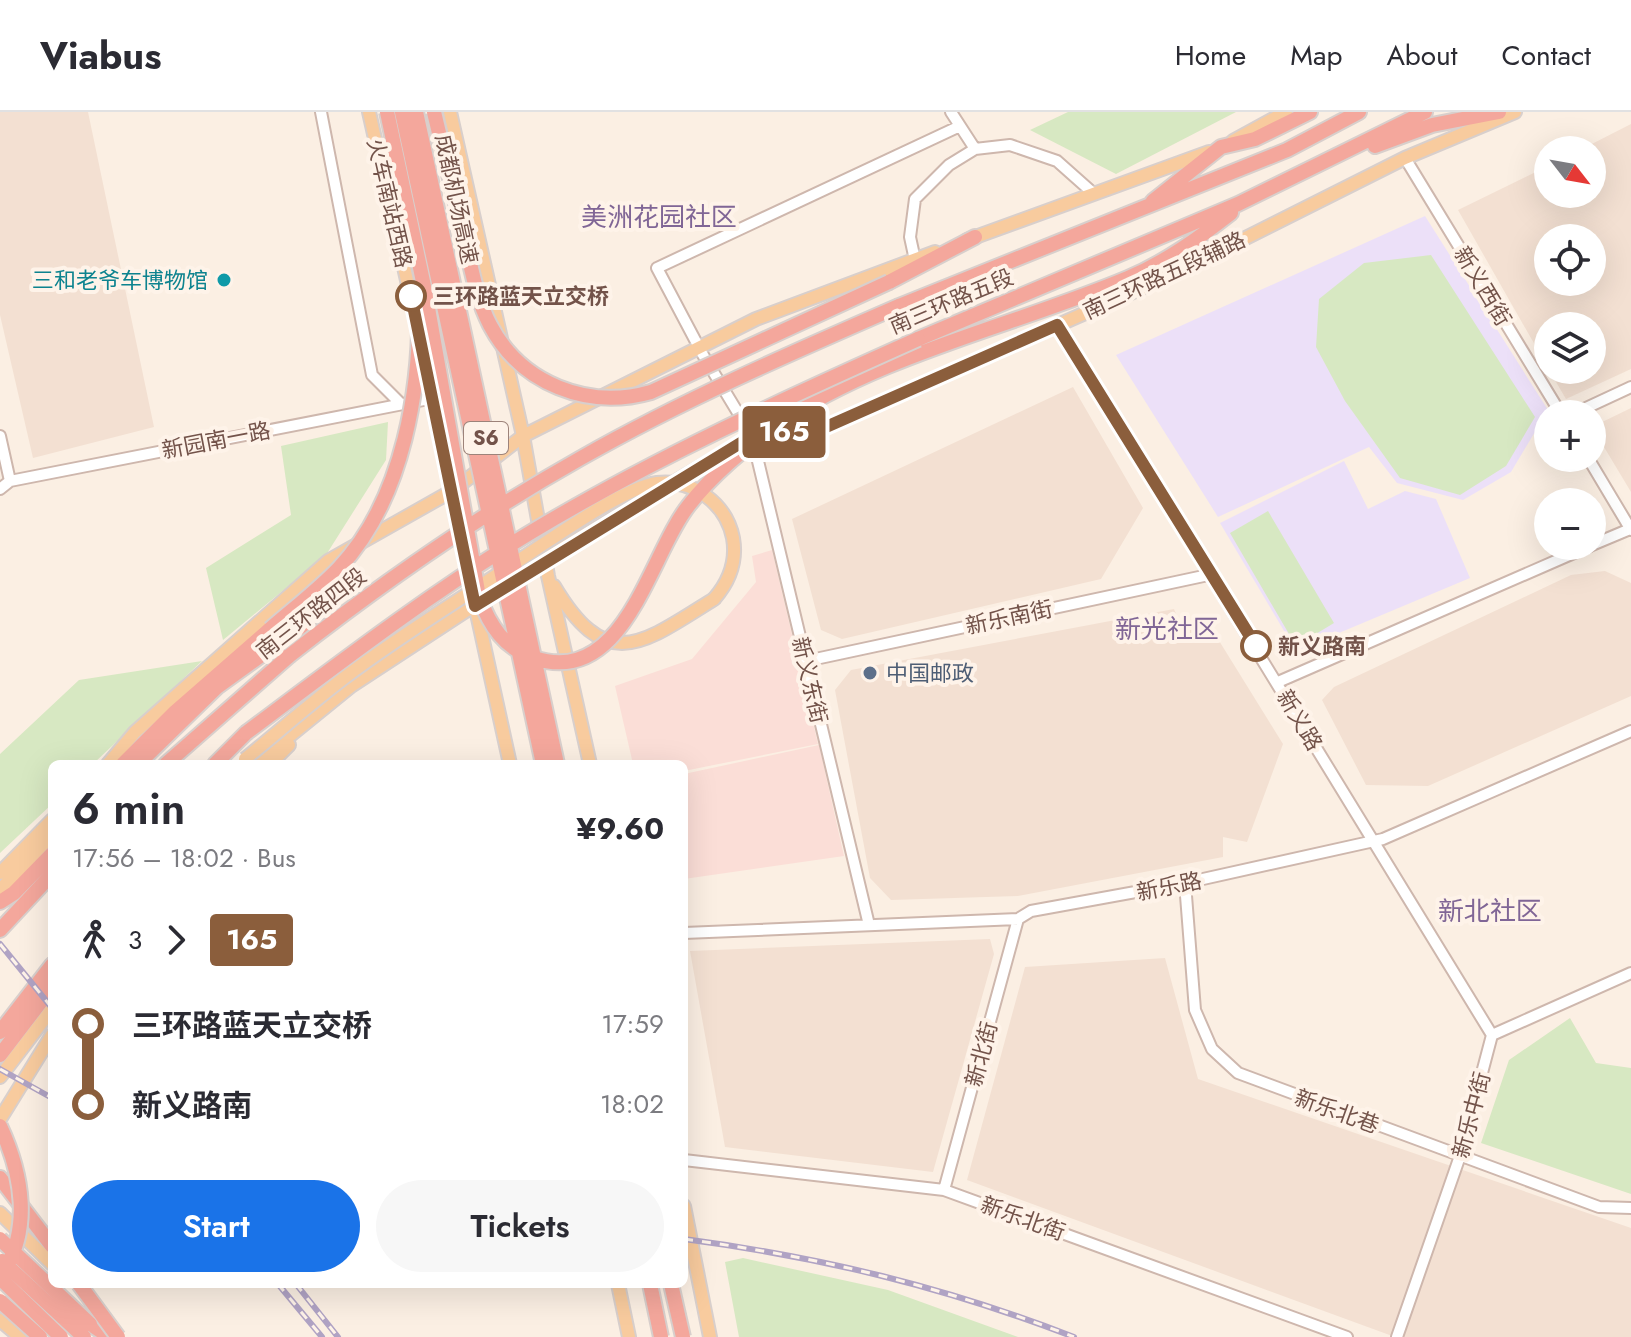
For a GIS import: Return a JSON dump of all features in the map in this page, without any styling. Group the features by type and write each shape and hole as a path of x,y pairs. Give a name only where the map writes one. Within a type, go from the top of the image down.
{"highway":[{"path":"387,112 479,597 487,618 511,648 556,662 575,659 605,643 634,607 688,506 739,452 800,408 891,365 1130,277 1174,254 1251,198"},
{"name":"成都机场高速","path":"402,112 542,760"},
{"name":"成都机场高速","path":"416,112 556,760"},
{"path":"434,112 474,282 489,323 516,359 567,392 615,398 651,392 889,282 975,237"},
{"path":"1139,212 1221,147 1255,139 1287,118 1310,112"},
{"name":"南三环路五段","path":"494,511 580,458 673,409 899,306 1287,150 1359,112"},
{"name":"南三环路五段","path":"219,760 246,733 398,618 586,500 811,386 1251,198 1425,112"},
{"path":"1307,171 1432,125 1499,112"},
{"path":"116,760 341,566 362,536 389,484 413,393 420,321 417,258"},
{"name":"南三环路四段","path":"170,760 289,650 326,627 426,553 494,511"},
{"path":"142,760 217,687 260,656 289,650"},
{"path":"0,902 14,893 48,858"},
{"path":"0,930 48,878"},
{"path":"0,1032 48,970"},
{"path":"0,1055 48,992"},
{"path":"0,1126 13,1155 21,1192 19,1234 13,1256 0,1278 61,1337"},
{"path":"0,1178 48,1241"},
{"path":"0,1239 87,1330"},
{"path":"0,1259 87,1330 110,1337"},
{"path":"82,1288 118,1337"},
{"path":"651,1288 661,1337"},
{"path":"672,1288 683,1337"},
{"path":"0,1301 40,1337"}],"main road":[{"name":"火车南站西路","path":"369,112 434,398 509,760"},
{"path":"450,112 523,436 548,576 589,760"},
{"name":"南三环路五段辅路","path":"330,703 545,559 752,436 826,427 1174,274 1405,158 1515,112"},
{"path":"114,760 135,732 328,561 452,491 523,436 756,319 1221,147"},
{"path":"249,760 345,677 575,524 641,488 656,483 677,484 710,498 723,511 733,538 734,556 726,582 714,599 643,640 606,641 575,619 548,576"},
{"path":"250,760 330,703"},
{"path":"274,760 330,703"},
{"path":"0,873 48,824"},
{"path":"0,890 48,839"},
{"path":"0,1077 48,1014"},
{"path":"0,1119 48,1041"},
{"path":"0,1213 48,1260"},
{"path":"688,1226 710,1337"},
{"path":"77,1288 127,1337"},
{"path":"619,1288 629,1337"},
{"path":"0,1320 20,1337"}],"street":[{"path":"321,112 372,375 401,404"},
{"path":"951,112 975,149"},
{"name":"新义东街","path":"869,925 752,436 657,268 960,126"},
{"path":"915,260 910,237 915,199 949,165 975,149 1010,145 1057,161 1093,193"},
{"name":"新义西街","path":"1405,158 1552,400"},
{"name":"新义路","path":"1057,325 1213,574 1492,1035"},
{"path":"1603,400 1631,387"},
{"name":"新园南一路","path":"0,489 10,481 434,398"},
{"path":"0,436 10,481"},
{"path":"1596,472 1631,529 1606,540"},
{"path":"1278,682 1559,560"},
{"name":"新乐南街","path":"806,661 1213,574"},
{"name":"新乐路","path":"688,933 1018,919 1031,911 1185,883 1373,841 1631,731"},
{"name":"新乐北巷","path":"1185,883 1195,1010 1212,1049 1238,1073 1599,1207 1631,1208"},
{"name":"新北街","path":"944,1190 1018,919"},
{"path":"1492,1035 1631,973"},
{"name":"新乐中街","path":"1397,1337 1460,1156 1492,1035"},
{"name":"新乐北街","path":"688,1160 944,1190 1347,1337"}],"shaded area":[{"path":"0,112 88,112 154,427 33,458 0,315"},
{"path":"1631,124 1631,369 1606,381 1606,312 1534,312 1534,343 1458,210 1534,173 1534,208 1606,208 1606,137"},
{"path":"1425,216 1542,400 1534,400 1534,433 1511,472 1463,500 1397,483 1369,447 1218,517 1116,355"},
{"path":"1557,384 1598,384 1566,399"},
{"path":"1073,387 1143,508 1101,579 842,639 821,630 792,519"},
{"path":"1631,408 1631,492 1606,450 1606,420"},
{"path":"1344,461 1368,509 1405,491 1436,499 1470,578 1296,651 1220,523"},
{"path":"772,550 818,744 688,770 688,760 632,760 615,686 692,659 756,582 752,556"},
{"path":"1605,571 1631,583 1631,696 1428,786 1366,785 1322,700 1334,687 1571,575"},
{"path":"1174,609 1179,621 1196,631 1213,631 1283,744 1247,842 1223,837 1223,857 1018,896 891,900 870,878 835,690 851,670"},
{"path":"819,745 844,856 688,878 688,773"},
{"path":"990,939 994,954 933,1172 725,1147 690,951"},
{"path":"1165,958 1198,1079 1631,1228 1631,1337 1395,1337 967,1180 1025,967"}],"green space":[{"path":"1068,112 1236,112 1116,174 1030,130"},
{"path":"1431,255 1534,415 1506,466 1460,495 1400,478 1345,401 1316,347 1319,299 1364,263"},
{"path":"388,422 386,460 326,555 223,640 206,568 291,515 281,446"},
{"path":"1268,511 1334,623 1296,646 1230,533"},
{"path":"202,661 97,760 48,760 48,808 0,853 0,754 79,680"},
{"path":"1570,1018 1596,1063 1631,1068 1631,1194 1481,1143 1509,1060"},
{"path":"743,1258 888,1290 1018,1337 739,1337 725,1262"}],"railway":[{"path":"0,944 48,1003"},
{"path":"0,1069 48,1096"},
{"path":"688,1240 785,1255 882,1276 978,1303 1074,1337"},
{"path":"281,1288 322,1337"},
{"path":"299,1288 338,1337"}],"bus line":[{"name":"165","path":"411,296 475,606 545,559 752,436 826,427 1057,325 1256,646"}],"place":[{"name":"三和老爷车博物馆","path":"224,280"},
{"name":"三环路蓝天立交桥","path":"411,296"},
{"name":"新义路南","path":"1256,646"},
{"name":"中国邮政","path":"870,673"}],"district":[{"name":"美洲花园社区","path":"659,217"},
{"name":"新光社区","path":"1167,629"},
{"name":"新北社区","path":"1490,911"}]}
